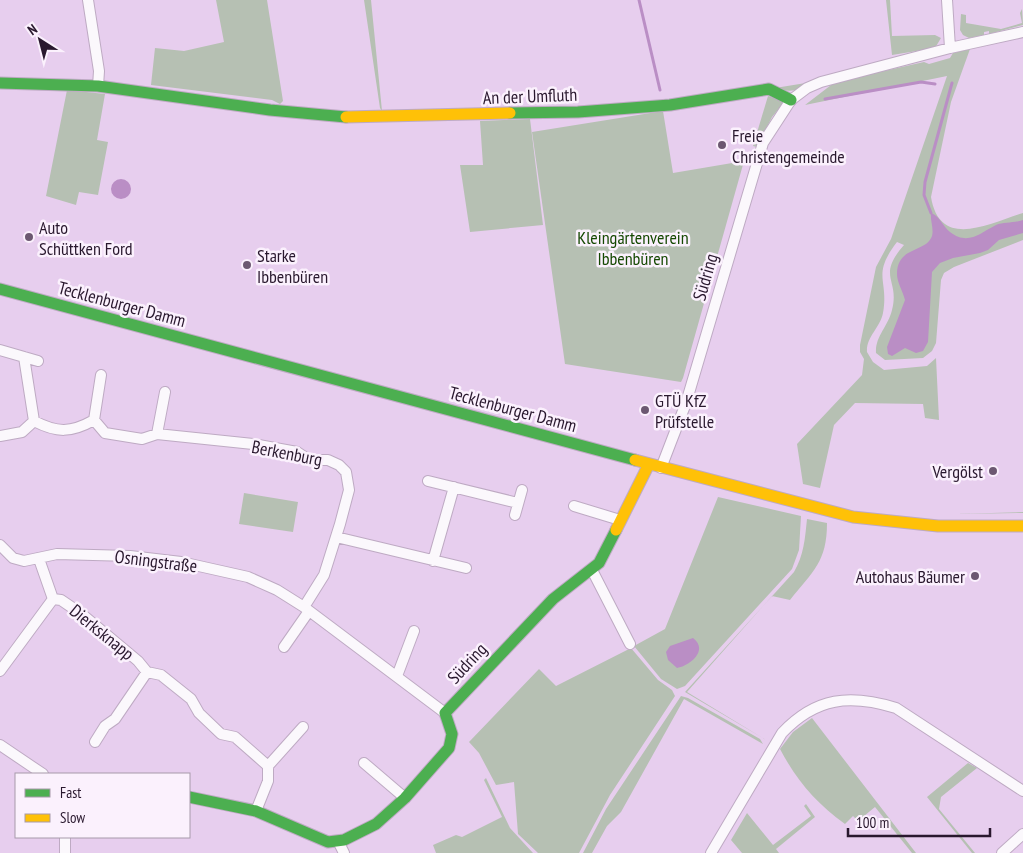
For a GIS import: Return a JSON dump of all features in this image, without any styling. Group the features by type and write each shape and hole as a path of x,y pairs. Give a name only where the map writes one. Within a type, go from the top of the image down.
{"street":[{"path":"88,0 99,71 98,86"},
{"path":"947,0 950,48"},
{"path":"791,100 807,88 821,82 950,48 1023,32"},
{"name":"An der Umfluth","path":"0,83 98,86 270,110 342,117 578,112 670,105 769,88 791,100"},
{"name":"Südring","path":"661,468 686,404 763,143 791,100"},
{"name":"Tecklenburger Damm","path":"0,289 799,504 890,523 946,528 1023,526"},
{"path":"0,350 38,361"},
{"path":"24,357 34,422"},
{"path":"34,422 49,429 77,430 94,420 101,375"},
{"path":"157,434 164,392"},
{"name":"Berkenburg","path":"94,420 105,433 142,439 157,434 254,444 297,452 309,460 328,460 339,465 346,472 349,490 324,575 306,609"},
{"path":"0,436 22,432 34,422"},
{"name":"Südring","path":"445,712 553,600 600,564 649,464"},
{"path":"428,481 518,503"},
{"path":"433,560 454,487"},
{"path":"515,515 522,490"},
{"path":"574,506 620,520"},
{"path":"336,537 466,568"},
{"name":"Osningstraße","path":"2,552 18,559 39,559 57,554 122,555 224,570 248,577 277,590 306,609 445,712"},
{"name":"Dierksknapp","path":"39,559 52,599"},
{"path":"592,570 630,644"},
{"name":"Dierksknapp","path":"0,672 52,599"},
{"name":"Dierksknapp","path":"52,599 61,600 83,615 138,661 147,672 161,675 191,699 199,713 221,734 235,737 268,766"},
{"path":"284,647 306,609"},
{"path":"397,676 414,631"},
{"name":"Dierksknapp","path":"95,742 105,726 115,719 147,672"},
{"path":"711,853 782,733 794,721 829,702 848,699 872,701 896,708 1023,791"},
{"path":"190,797 256,811 328,842 338,841 376,824 405,798 449,748 452,734 445,712"},
{"path":"256,811 268,781 268,766 303,727"},
{"path":"0,745 42,773"},
{"path":"364,763 405,798"},
{"path":"1002,853 1023,834"},
{"path":"65,838 65,853"},
{"path":"338,841 344,853"}],"green space":[{"path":"216,0 267,0 283,101 280,104 272,100 151,85 155,48 184,51 224,42"},
{"path":"364,0 371,0 382,111 380,108"},
{"path":"886,0 890,0 892,36 935,35 941,38 935,48 892,55"},
{"path":"1022,9 1023,25 989,34 989,31 984,32 984,35 969,38 963,35 960,30 961,14 966,15 966,23 1001,29 1022,23 1020,13"},
{"path":"970,49 951,102 931,197 936,214 945,224 955,228 982,227 1023,213 1023,240 954,267 944,273 941,280 936,343 932,351 923,358 885,360 876,353 876,347 888,322 894,300 890,278 891,264 904,245 897,242 889,253 883,270 883,313 871,337 867,352 873,362 884,370 927,366 936,358 939,420 925,418 923,404 855,403 834,425 820,488 803,484 797,444 862,375 864,359 860,352 860,345 876,267 891,239 947,76 805,105 835,82 924,62 929,64 950,58 953,53"},
{"path":"812,82 794,90 775,88"},
{"path":"67,90 105,94 97,140 108,142 98,195 79,192 76,205 46,196"},
{"path":"768,96 782,101 782,105 772,117 757,147 753,146"},
{"name":"Kleingärtenverein Ibbenbüren","path":"663,111 673,173 744,161 681,382 565,364 532,132"},
{"path":"530,119 543,225 470,232 460,165 483,165 480,121"},
{"path":"244,493 298,502 293,532 239,524"},
{"path":"718,497 801,516 799,550 792,569 685,686 677,689 661,679 634,646 665,629"},
{"path":"1023,512 1023,513 955,514"},
{"path":"807,519 827,523 821,557 812,573 790,600 772,596 794,572 797,566 804,546"},
{"path":"764,605 687,692 766,740 685,692"},
{"path":"631,648 658,680 672,690 675,696 610,795 579,853 538,853 518,834 514,782 496,785 479,753 469,742 539,669 556,686"},
{"path":"681,696 688,698 760,739 763,744 684,699 621,812 607,826 592,853 583,853 606,809"},
{"path":"812,718 916,853 912,853 875,807 858,821 853,816 845,824 825,808 800,781 780,749 793,732"},
{"path":"968,763 977,768 941,797 939,809 975,853 972,853 927,797"},
{"path":"486,778 510,828 533,853 436,853 433,845 456,835 462,837 502,817 484,780"},
{"path":"806,804 815,817 776,849 779,853 742,853 731,840 747,813 773,845 811,816 804,806"}],"shaded area":[{"path":"117,179 125,179 131,185 131,193 125,199 117,199 111,193 111,185"},
{"path":"931,213 950,232 963,238 974,237 999,224 1023,220 1023,233 999,240 988,250 980,253 953,258 940,263 932,272 928,342 923,351 916,353 905,348 892,356 888,354 887,347 905,300 897,277 898,265 906,254 929,241 932,236"},
{"path":"693,638 699,647 696,657 682,667 677,668 668,660 666,652 670,646"}],"waterway":[{"path":"639,0 660,90"},
{"path":"825,99 921,82 935,84"},
{"path":"931,213 924,195 925,182 952,83"}],"traffic: fast":[{"path":"0,83 98,86 270,110 346,117"},
{"path":"510,113 578,112 670,105 769,89 791,100"},
{"path":"0,289 635,460"},
{"path":"190,797 256,811 328,842 344,840 376,824 405,798 449,748 452,734 445,713 553,599 599,563 616,530"}],"traffic: slow":[{"path":"346,117 510,113"},
{"path":"635,460 853,517 938,526 1023,526"},
{"path":"616,530 649,464"}],"place":[{"name":"Freie Christengemeinde","path":"722,145"},
{"name":"Auto Schüttken Ford","path":"29,237"},
{"name":"Starke Ibbenbüren","path":"247,265"},
{"name":"GTÜ KfZ Prüfstelle","path":"645,410"},
{"name":"Vergölst","path":"993,471"},
{"name":"Autohaus Bäumer","path":"975,576"}]}
